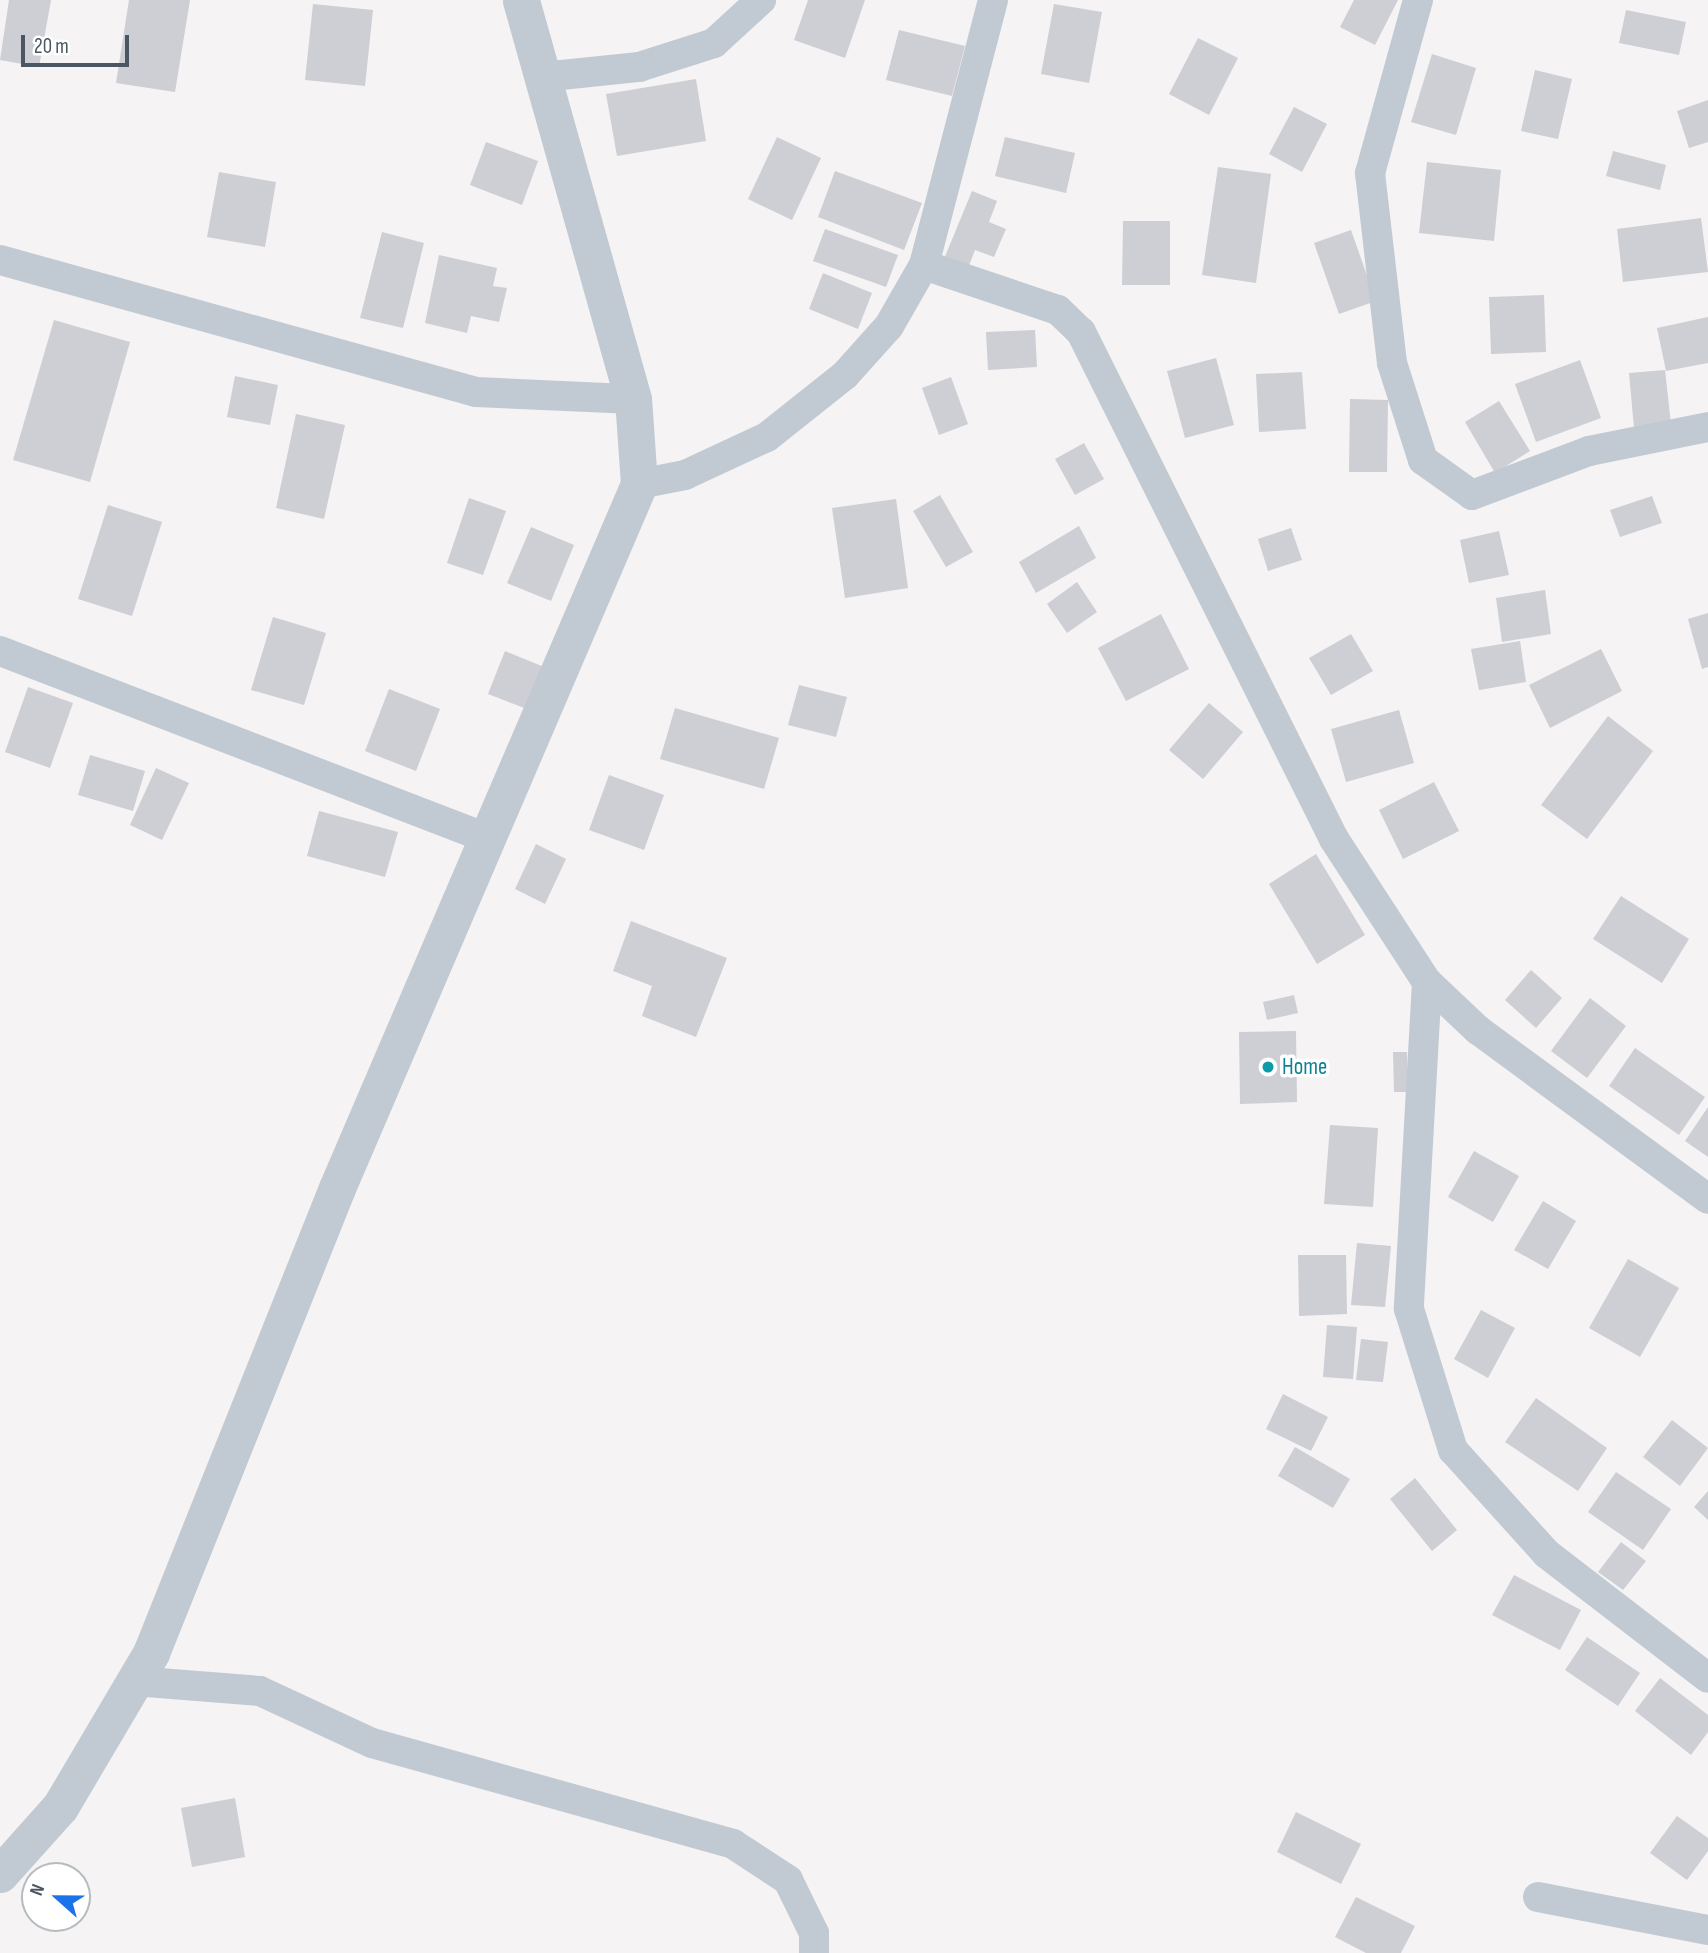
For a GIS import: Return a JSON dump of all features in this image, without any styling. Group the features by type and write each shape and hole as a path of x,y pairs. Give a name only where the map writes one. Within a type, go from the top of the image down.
{"street":[{"path":"0,1874 60,1807 151,1653 337,1188 639,484 634,399 521,0"},
{"path":"542,77 639,67 714,43 761,0"},
{"path":"639,484 685,475 766,437 845,375 889,326 924,265 993,0"},
{"path":"1419,0 1370,173 1392,363 1423,460 1472,495 1589,451 1708,426"},
{"path":"0,260 476,392 634,399"},
{"path":"924,265 1058,310 1081,332 1334,839 1427,982 1478,1030 1708,1199"},
{"path":"0,651 487,838"},
{"path":"1427,982 1409,1309 1453,1450 1547,1554 1708,1678"},
{"path":"134,1681 260,1691 372,1743 733,1844 788,1880 814,1933 814,1953"},
{"path":"1538,1897 1708,1930"}],"building":[{"path":"9,0 51,0 39,67 0,60"},
{"path":"129,0 190,0 175,92 116,83"},
{"path":"808,0 865,0 845,58 794,40"},
{"path":"1354,0 1398,0 1375,45 1340,27"},
{"path":"313,4 373,10 365,86 305,80"},
{"path":"1054,4 1102,12 1089,83 1041,74"},
{"path":"1626,10 1686,22 1679,55 1619,43"},
{"path":"899,30 965,46 952,96 886,80"},
{"path":"1198,38 1238,58 1209,115 1169,94"},
{"path":"1432,54 1476,68 1456,135 1411,122"},
{"path":"1535,70 1572,79 1558,139 1521,131"},
{"path":"696,79 706,141 617,156 606,94"},
{"path":"1708,100 1708,142 1689,148 1677,111"},
{"path":"1294,107 1327,124 1302,172 1269,154"},
{"path":"777,137 821,158 792,220 748,199"},
{"path":"1005,137 1075,153 1066,193 995,176"},
{"path":"486,142 538,161 522,205 470,185"},
{"path":"1613,151 1666,165 1660,190 1606,176"},
{"path":"1427,162 1501,170 1494,241 1419,233"},
{"path":"1218,167 1271,174 1256,283 1202,275"},
{"path":"835,171 922,203 904,250 818,217"},
{"path":"219,172 276,182 265,247 207,237"},
{"path":"972,191 997,201 989,222 1006,229 994,257 975,250 968,268 944,259"},
{"path":"1701,218 1708,272 1623,282 1617,229"},
{"path":"1123,221 1170,221 1170,285 1122,285"},
{"path":"825,229 898,255 886,287 813,261"},
{"path":"1351,230 1376,301 1339,314 1314,243"},
{"path":"382,232 424,243 403,328 360,318"},
{"path":"439,255 497,268 493,286 507,288 499,322 471,316 467,333 425,323"},
{"path":"823,273 872,293 858,329 809,309"},
{"path":"1544,295 1546,352 1491,354 1489,297"},
{"path":"1708,317 1708,363 1666,371 1657,328"},
{"path":"54,320 130,342 90,482 13,460"},
{"path":"1035,330 1037,367 988,370 986,332"},
{"path":"1216,358 1234,425 1185,438 1167,371"},
{"path":"1580,360 1601,418 1536,442 1515,384"},
{"path":"1665,370 1671,424 1634,428 1629,373"},
{"path":"1302,372 1306,429 1259,432 1256,374"},
{"path":"235,376 278,385 270,425 227,417"},
{"path":"951,377 968,424 939,435 922,388"},
{"path":"1350,399 1388,400 1387,472 1349,472"},
{"path":"1499,401 1530,451 1495,473 1465,422"},
{"path":"296,414 345,425 324,519 276,508"},
{"path":"1084,443 1104,479 1075,495 1055,459"},
{"path":"940,495 973,552 946,567 913,511"},
{"path":"1652,496 1662,523 1620,537 1610,510"},
{"path":"469,498 506,511 483,575 447,563"},
{"path":"896,499 908,588 845,598 832,508"},
{"path":"108,505 162,522 132,616 78,599"},
{"path":"1079,526 1096,558 1036,593 1019,562"},
{"path":"531,527 574,545 551,601 507,583"},
{"path":"1291,528 1302,560 1268,571 1258,539"},
{"path":"1499,531 1509,575 1469,583 1460,540"},
{"path":"1077,582 1097,612 1067,633 1047,604"},
{"path":"1545,590 1551,634 1502,642 1496,598"},
{"path":"1708,613 1708,667 1702,669 1688,619"},
{"path":"1161,614 1189,669 1126,701 1098,648"},
{"path":"273,617 326,633 304,705 251,690"},
{"path":"1351,634 1373,671 1331,695 1309,658"},
{"path":"1520,641 1526,682 1479,690 1471,649"},
{"path":"1601,649 1622,691 1550,728 1529,685"},
{"path":"505,651 544,667 527,709 488,694"},
{"path":"799,685 847,697 836,737 788,725"},
{"path":"28,687 73,703 50,768 5,752"},
{"path":"389,689 440,709 416,771 365,751"},
{"path":"1209,703 1243,732 1203,779 1169,750"},
{"path":"675,708 779,738 764,789 660,759"},
{"path":"1399,710 1414,763 1346,782 1331,729"},
{"path":"1608,716 1653,751 1587,839 1541,805"},
{"path":"90,755 145,771 133,811 78,795"},
{"path":"156,768 189,783 162,840 130,825"},
{"path":"609,775 664,795 644,850 589,830"},
{"path":"1434,782 1459,831 1403,859 1379,810"},
{"path":"319,811 398,832 385,877 307,856"},
{"path":"536,844 566,859 545,904 515,889"},
{"path":"1316,854 1365,935 1317,964 1269,884"},
{"path":"1621,896 1689,939 1662,983 1593,939"},
{"path":"631,921 727,958 696,1037 642,1016 652,986 613,971"},
{"path":"1531,970 1562,998 1536,1028 1505,1000"},
{"path":"1294,995 1298,1013 1267,1020 1263,1002"},
{"path":"1590,998 1626,1026 1587,1078 1551,1051"},
{"name":"Home","path":"1296,1031 1297,1102 1240,1104 1239,1032"},
{"path":"1635,1048 1705,1097 1679,1135 1609,1086"},
{"path":"1393,1052 1407,1052 1408,1092 1394,1092"},
{"path":"1708,1107 1708,1157 1685,1141"},
{"path":"1330,1125 1378,1128 1373,1207 1324,1204"},
{"path":"1474,1151 1519,1176 1493,1222 1448,1197"},
{"path":"1543,1201 1576,1221 1548,1269 1514,1250"},
{"path":"1357,1243 1391,1246 1385,1307 1351,1305"},
{"path":"1298,1255 1346,1255 1347,1314 1299,1316"},
{"path":"1628,1259 1679,1288 1640,1357 1589,1328"},
{"path":"1481,1310 1515,1328 1488,1378 1454,1359"},
{"path":"1327,1325 1357,1327 1353,1379 1323,1377"},
{"path":"1361,1339 1388,1342 1383,1382 1356,1380"},
{"path":"1283,1394 1328,1417 1311,1451 1266,1429"},
{"path":"1536,1398 1607,1448 1578,1491 1505,1442"},
{"path":"1672,1420 1708,1448 1680,1486 1643,1457"},
{"path":"1295,1447 1350,1479 1333,1508 1278,1476"},
{"path":"1616,1472 1671,1509 1643,1550 1588,1512"},
{"path":"1415,1478 1457,1530 1432,1551 1390,1499"},
{"path":"1708,1491 1708,1520 1694,1507"},
{"path":"1621,1542 1646,1561 1623,1590 1598,1572"},
{"path":"1514,1575 1581,1610 1560,1650 1492,1615"},
{"path":"1587,1637 1640,1673 1618,1706 1565,1670"},
{"path":"1660,1678 1708,1715 1708,1732 1691,1755 1635,1711"},
{"path":"235,1798 245,1857 192,1867 181,1808"},
{"path":"1296,1812 1361,1844 1341,1884 1277,1852"},
{"path":"1677,1816 1708,1838 1708,1851 1687,1880 1650,1853"},
{"path":"1356,1897 1415,1926 1401,1953 1366,1953 1335,1937"}],"place":[{"name":"Home","path":"1268,1067"}]}
